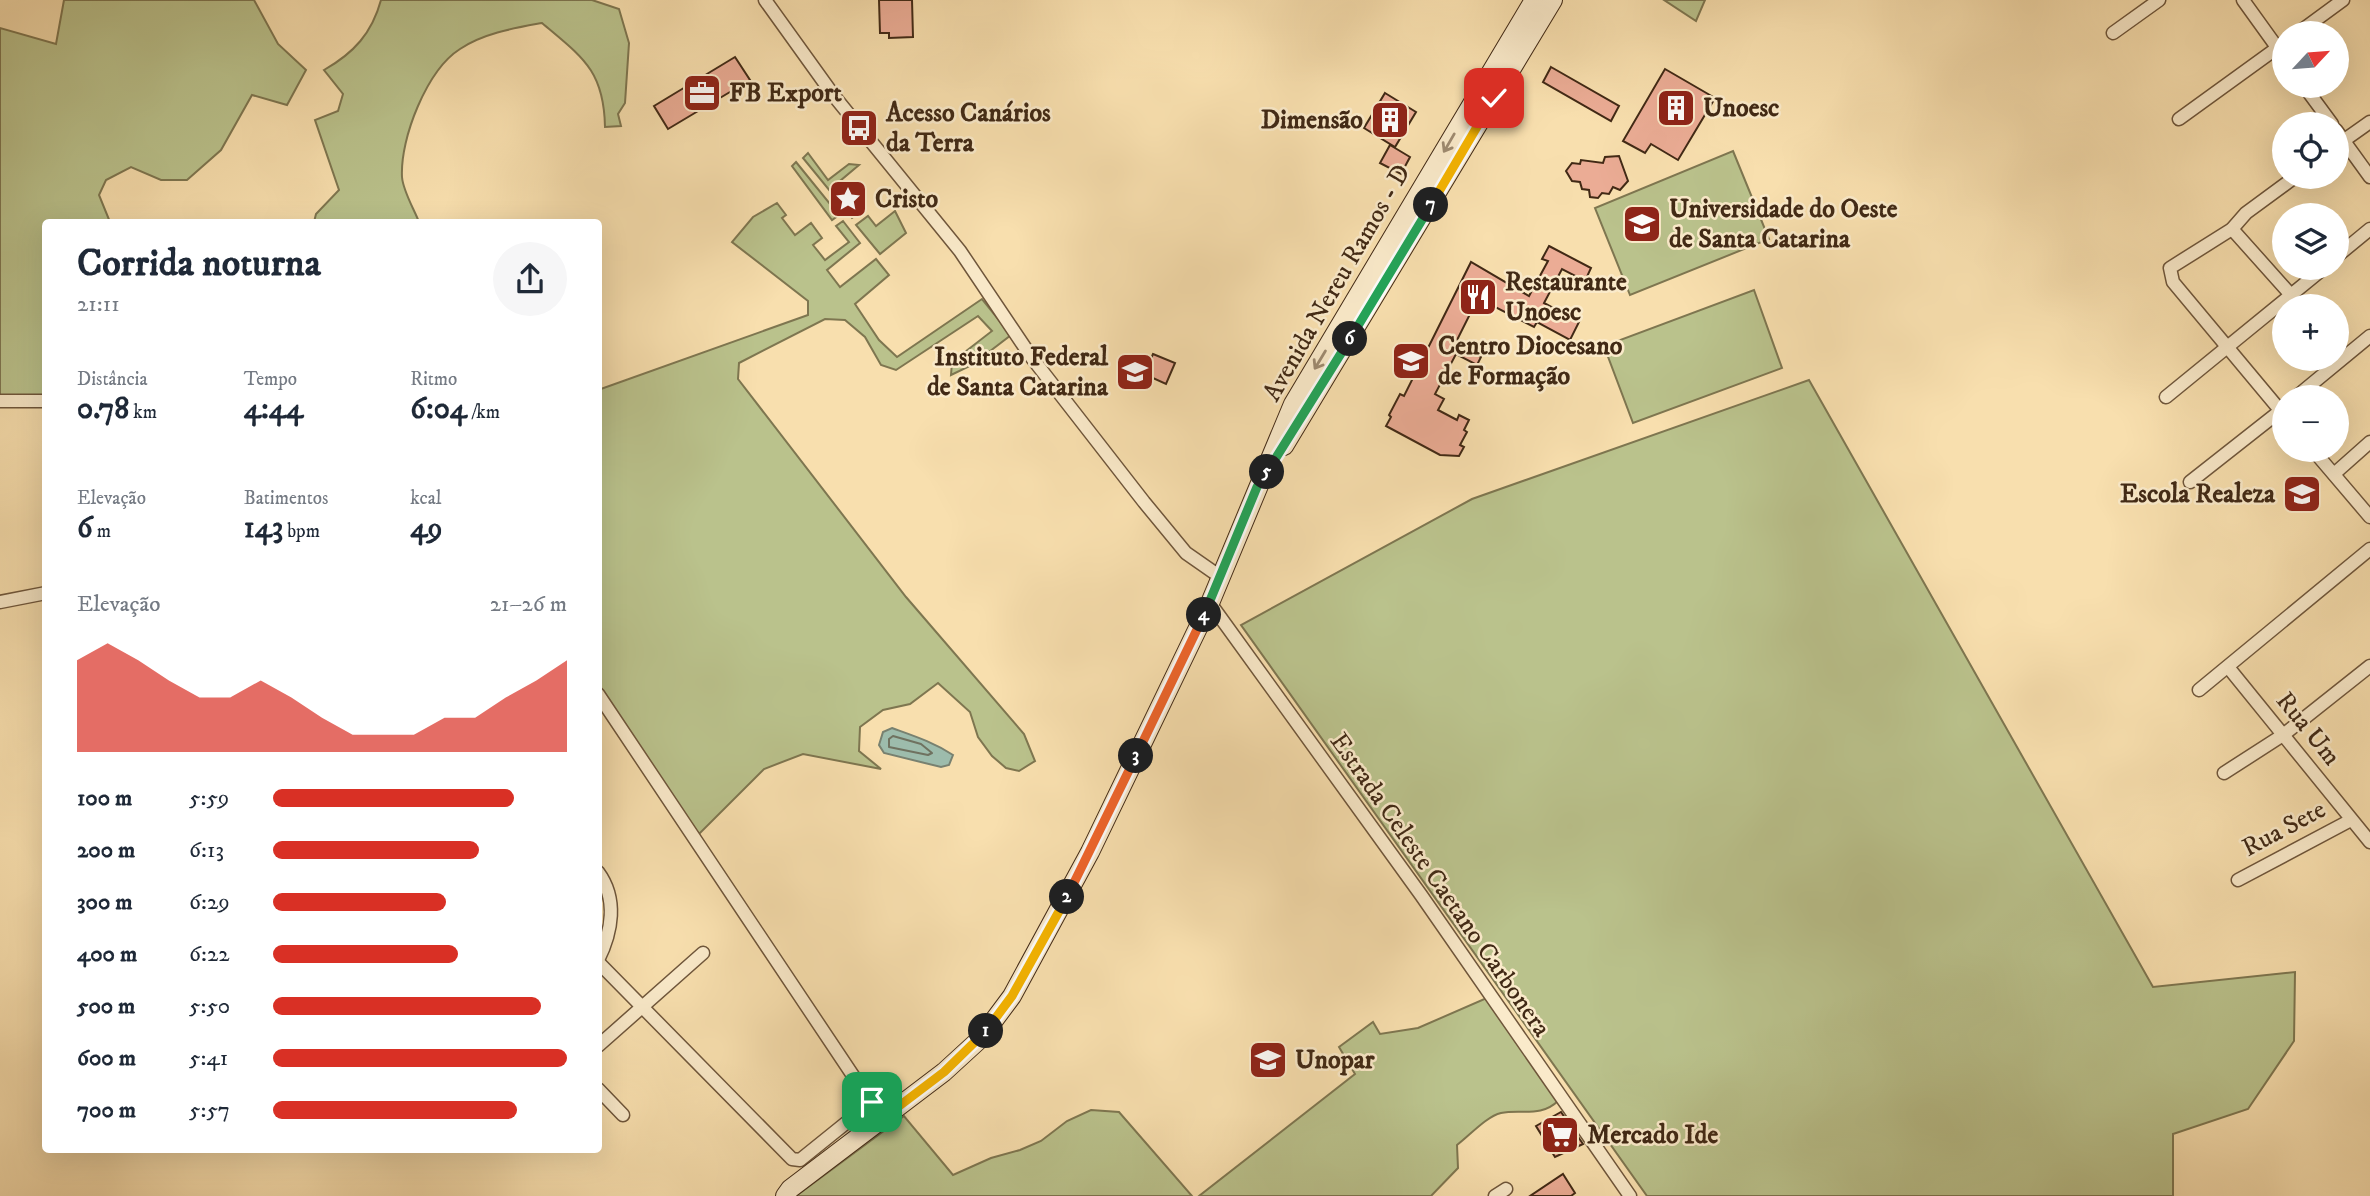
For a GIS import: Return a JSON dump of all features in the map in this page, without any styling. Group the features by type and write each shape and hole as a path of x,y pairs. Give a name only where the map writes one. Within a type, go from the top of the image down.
{"street":[{"path":"765,0 834,96 960,251 1032,358 1144,502 1186,553 1219,576"},
{"name":"Avenida Nereu Ramos - D","path":"785,1196 790,1189 944,1072 980,1039 1012,996 1085,863 1210,603 1257,487 1307,412 1518,42 1534,0"},
{"name":"Avenida Nereu Ramos - D","path":"1518,42 1553,0"},
{"path":"2113,33 2159,0"},
{"path":"2243,0 2272,37"},
{"path":"2314,21 2343,0"},
{"path":"2179,119 2272,57"},
{"path":"2349,134 2370,122"},
{"path":"2349,151 2370,177"},
{"path":"2272,399 2173,282 2170,268 2232,229 2246,213 2279,189"},
{"path":"2232,229 2290,294"},
{"path":"2349,246 2370,229"},
{"path":"2292,294 2309,280"},
{"path":"2166,397 2272,311"},
{"path":"2311,385 2370,336"},
{"path":"0,401 42,401"},
{"path":"2190,482 2272,419"},
{"path":"2333,474 2370,442"},
{"path":"2323,462 2370,517"},
{"path":"2199,691 2370,549"},
{"path":"0,602 42,594"},
{"name":"Estrada Celeste Caetano Carbonera","path":"1210,603 1479,976 1630,1196"},
{"path":"2224,773 2283,735 2370,666"},
{"name":"Rua Um","path":"2228,667 2370,842"},
{"path":"602,700 882,1119"},
{"name":"Rua Sete","path":"2238,880 2351,820"},
{"path":"602,881 611,900 611,922 602,949"},
{"path":"602,1042 703,953"},
{"path":"602,965 639,1007 792,1159 800,1160 872,1102"},
{"path":"602,1093 623,1115"}],"green space":[{"path":"64,0 254,0 278,44 306,70 287,105 252,95 221,150 187,180 161,180 131,167 106,180 99,195 109,219 42,219 42,401 0,401 0,28 56,44"},
{"path":"381,0 592,0 619,9 629,43 625,103 618,114 621,126 605,127 600,91 588,66 542,23 489,35 469,43 448,59 437,72 418,106 406,144 402,177 406,194 418,219 315,219 316,214 339,190 315,120 338,111 343,94 324,70 353,49 367,32"},
{"path":"1664,0 1705,0 1696,21"},
{"path":"1733,151 1769,239 1630,295 1595,208"},
{"path":"808,153 828,180 849,164 859,165 840,181 863,210 852,218 803,158"},
{"path":"796,162 839,215 832,220 792,166"},
{"path":"777,203 786,215 782,218 795,235 811,223 822,238 813,245 825,260 849,242 836,226 843,221 860,243 827,270 840,287 876,259 889,275 855,304 879,340 897,357 982,299 1011,335 972,365 951,375 952,362 992,331 978,316 896,370 881,365 865,337 845,320 825,319 739,363 738,379 906,597 1024,734 1035,761 1019,771 1006,768 992,756 978,737 970,712 938,683 910,704 883,710 860,727 859,751 881,769 803,754 764,769 695,838 602,698 602,389 808,315 808,301 732,242 753,217"},
{"path":"895,211 906,233 880,254 856,225 868,216 876,226"},
{"path":"1754,290 1782,368 1633,423 1604,346"},
{"path":"1809,380 2153,987 2295,972 2294,1041 2248,1109 2173,1134 2173,1196 1647,1196 1241,625 1472,499"},
{"path":"1489,997 1559,1100 1545,1109 1501,1113 1484,1122 1457,1145 1458,1168 1431,1196 1199,1196 1355,1074 1339,1047 1373,1022 1380,1034 1418,1028"},
{"path":"1091,1110 1119,1112 1192,1196 796,1196 904,1116 953,1175 991,1158 1041,1141 1067,1121"}],"water":[{"path":"892,728 953,755 949,765 941,767 884,753 879,745 883,732"}],"building":[{"path":"879,0 912,0 913,37 889,38 889,33 880,33"},
{"name":"FB Export","path":"735,57 750,80 668,129 654,106"},
{"path":"1551,67 1619,106 1611,121 1543,82"},
{"name":"Unoesc","path":"1665,69 1715,98 1678,160 1651,144 1645,153 1623,141"},
{"name":"Dimensão","path":"1385,93 1416,112 1395,147 1364,128"},
{"path":"1390,145 1410,157 1401,174 1380,163"},
{"path":"1619,156 1628,181 1620,190 1613,187 1609,194 1602,193 1598,198 1590,197 1589,190 1582,189 1580,182 1572,181 1566,171 1572,163 1580,164 1581,160 1603,163 1605,157"},
{"path":"1549,246 1591,268 1585,281 1562,269 1544,303 1579,322 1570,340 1537,322 1534,327 1478,298 1455,344 1481,357 1477,365 1456,354 1435,394 1444,399 1438,410 1457,420 1459,415 1469,420 1464,430 1467,432 1460,445 1464,447 1459,456 1440,455 1386,426 1391,417 1389,415 1400,394 1404,396 1471,262 1529,296 1548,261 1542,259"},
{"path":"1153,354 1175,363 1166,384 1144,374"},
{"name":"Mercado Ide","path":"1561,1112 1583,1144 1555,1157 1536,1126"},
{"path":"1563,1174 1575,1193 1571,1196 1530,1196"}],"place":[{"name":"FB Export","path":"702,93"},
{"name":"Unoesc","path":"1676,108"},
{"name":"Dimensão","path":"1390,120"},
{"name":"Acesso Canários da Terra","path":"859,128"},
{"name":"Cristo","path":"848,199"},
{"name":"Universidade do Oeste de Santa Catarina","path":"1642,224"},
{"name":"Restaurante Unoesc","path":"1478,297"},
{"name":"Centro Diocesano de Formação","path":"1411,361"},
{"name":"Instituto Federal de Santa Catarina","path":"1135,372"},
{"name":"Escola Realeza","path":"2302,494"},
{"name":"Unopar","path":"1268,1060"},
{"name":"Mercado Ide","path":"1560,1135"}],"route":[{"path":"872,1102 882,1119 944,1072 980,1039 1012,996 1058,915 1191,644 1257,487 1307,412 1494,98"}]}
